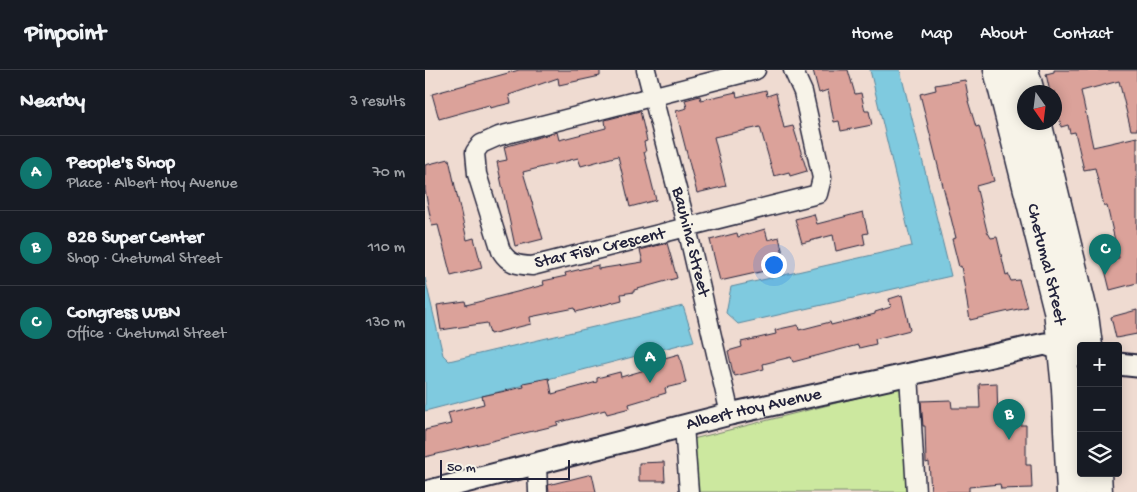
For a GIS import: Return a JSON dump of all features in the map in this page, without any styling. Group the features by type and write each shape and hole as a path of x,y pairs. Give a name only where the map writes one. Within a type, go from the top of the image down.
{"highway":[{"name":"Chetumal Street","path":"998,70 1032,137 1084,314 1079,342"},
{"path":"1024,70 1028,85"},
{"name":"Chetumal Street","path":"1071,492 1077,351"},
{"path":"1097,477 1098,492"}],"street":[{"name":"Bauhina Street","path":"647,70 687,228 730,414"},
{"name":"Star Fish Crescent","path":"756,70 499,136 481,144 475,152 477,174 501,251 507,260 517,265 532,266 818,194 822,178 803,92 793,70"},
{"name":"Albert Hoy Avenue","path":"426,492 730,414 1045,344 1077,351"},
{"path":"1122,364 1137,366"},
{"path":"909,374 916,492"},
{"path":"684,426 689,492"},
{"path":"537,464 538,492"}],"green space":[{"path":"904,386 907,492 697,492 693,439"}],"water":[{"path":"870,70 900,70 951,276 738,324 726,313 731,287 912,246"},
{"path":"425,278 443,355 449,361 683,306 694,341 425,411"}],"building":[{"path":"519,70 600,70 600,76 559,85 558,78 509,95 511,103 490,108 489,105 439,119 432,94"},
{"path":"813,70 848,70 855,94 861,93 865,111 869,111 872,125 841,131 839,121 834,122 828,90 819,93"},
{"path":"1054,70 1137,70 1137,130 1131,130 1119,81 1081,91 1093,147 1137,137 1137,283 1110,290 1103,262 1119,258 1107,206 1104,206 1095,168 1084,170 1075,132 1070,133 1068,125 1062,127 1062,85 1048,85 1046,74 1054,72"},
{"path":"965,80 968,101 976,127 979,126 994,181 976,186 987,231 991,238 997,237 1006,275 1008,274 1011,281 1019,280 1027,307 970,320 961,266 959,267 952,239 956,238 920,94 936,90 935,85"},
{"path":"766,90 767,96 776,93 784,128 793,126 807,171 790,176 789,172 774,176 760,127 714,137 726,186 697,193 676,111 687,108 685,100 700,96 701,100 736,92 737,97"},
{"path":"640,111 647,141 644,142 646,152 644,152 656,200 630,207 618,156 581,166 578,158 523,172 543,239 515,246 497,162 507,160 504,147 557,132 559,140 606,128 605,120"},
{"path":"449,159 467,240 474,238 482,268 451,276 438,225 432,226 425,190 425,165"},
{"path":"863,212 868,233 863,234 865,244 836,251 833,235 802,243 795,219 814,214 817,224"},
{"path":"765,229 768,240 779,237 785,262 777,264 778,268 720,281 710,240 737,233 738,237"},
{"path":"667,243 677,278 634,290 634,292 621,294 622,300 576,312 575,308 530,317 531,324 490,334 487,323 441,330 437,305 465,301 466,305 544,285 543,281 566,276 565,273 598,265 598,269 643,262 640,250"},
{"path":"902,295 910,330 875,339 876,344 859,348 858,345 793,362 791,357 763,364 764,369 735,376 733,373 728,351 742,347 741,342 776,334 775,330 798,325 799,330 830,322 831,325 875,314 875,312 891,307 889,299"},
{"path":"1137,310 1137,334 1116,338 1111,317"},
{"path":"679,354 686,383 665,388 666,393 629,404 630,408 607,414 605,410 557,423 558,425 425,457 425,430 451,424 448,413 484,404 482,396 524,387 523,383 549,378 552,394 597,382 597,378 620,372 621,377 662,365 661,359"},
{"path":"997,383 998,425 1026,425 1026,465 1031,465 1032,488 1001,489 1000,484 969,487 969,492 931,492 929,462 926,463 925,426 923,426 921,401 951,400 952,408 980,408 979,384"},
{"path":"664,462 665,481 639,481 639,463"},
{"path":"592,474 596,492 549,492 548,485"}],"place":[{"name":"Congress WBN","path":"1105,275"},
{"name":"People's Shop","path":"650,383"},
{"name":"828 Super Center","path":"1009,440"}]}
